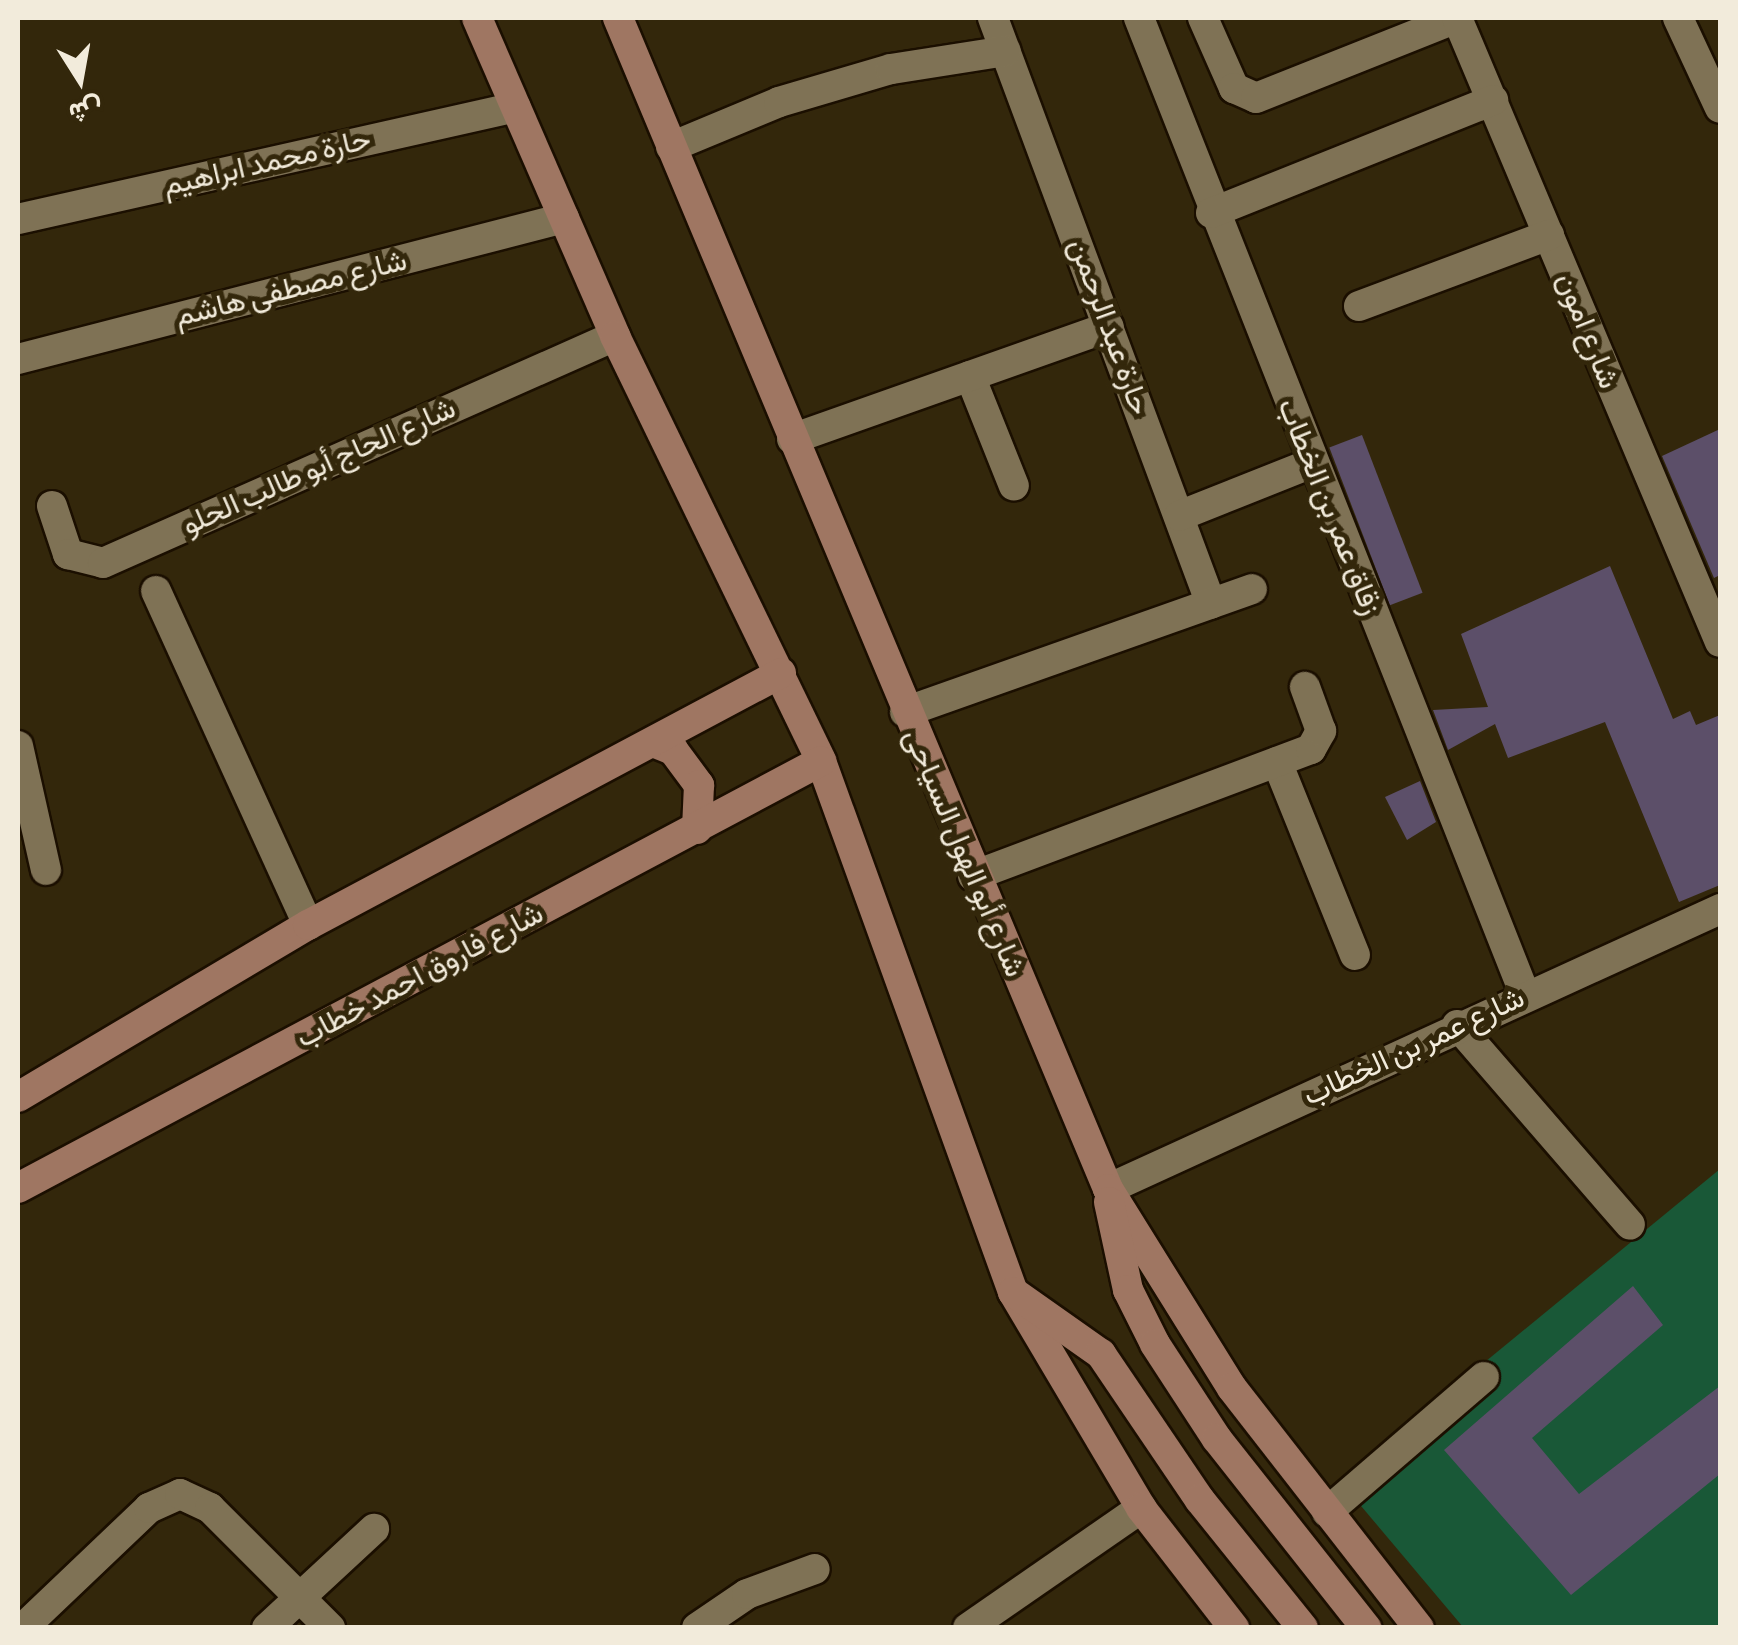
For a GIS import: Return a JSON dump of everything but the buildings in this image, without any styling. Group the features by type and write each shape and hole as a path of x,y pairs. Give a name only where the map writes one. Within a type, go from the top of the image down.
{"main road":[{"path":"477,18 616,336 821,762 1013,1292 1141,1508 1234,1628"},
{"name":"شارع أبو الهول السياحى","path":"618,18 973,876 1108,1189 1187,1324 1419,1628"},
{"path":"18,1097 308,925 781,673"},
{"path":"653,742 673,750 694,776 702,808 697,829"},
{"name":"شارع فاروق احمد خطاب","path":"18,1188 821,762"},
{"path":"1108,1189 1118,1258 1140,1319 1218,1440 1366,1628"},
{"path":"1013,1292 1101,1354 1200,1500 1303,1628"}],"street":[{"name":"حارة عبد الرحمن","path":"993,18 1211,604"},
{"name":"زقاق عمر بن الخطاب","path":"1138,18 1524,994"},
{"path":"1203,18 1234,88 1256,98 1457,18"},
{"name":"شارع امون","path":"1457,18 1720,642"},
{"path":"1678,18 1720,105"},
{"path":"671,147 779,102 872,74 1006,51"},
{"path":"1212,213 1493,100"},
{"name":"حارة محمد ابراهيم","path":"18,219 516,107"},
{"name":"شارع مصطفى هاشم","path":"18,359 564,218"},
{"path":"1358,306 1548,236"},
{"path":"792,440 1109,327"},
{"name":"شارع الحاج أبو طالب الحلو","path":"52,506 68,554 103,563 616,336"},
{"path":"970,376 1014,486"},
{"path":"1179,516 1312,462"},
{"path":"905,712 1252,589"},
{"path":"156,591 308,925"},
{"path":"973,876 1277,762 1318,741 1305,688"},
{"path":"18,748 46,870"},
{"path":"1277,762 1355,954"},
{"name":"شارع عمر بن الخطاب","path":"1108,1189 1524,994 1720,908"},
{"path":"1457,1025 1630,1225"},
{"path":"1327,1512 1484,1376"},
{"path":"23,1628 150,1508 180,1494 210,1508 330,1628"},
{"path":"968,1628 1141,1508"},
{"path":"266,1628 374,1529"},
{"path":"697,1628 747,1594 815,1570"}],"green space":[{"path":"1720,1169 1720,1627 1463,1627 1340,1481"}]}
